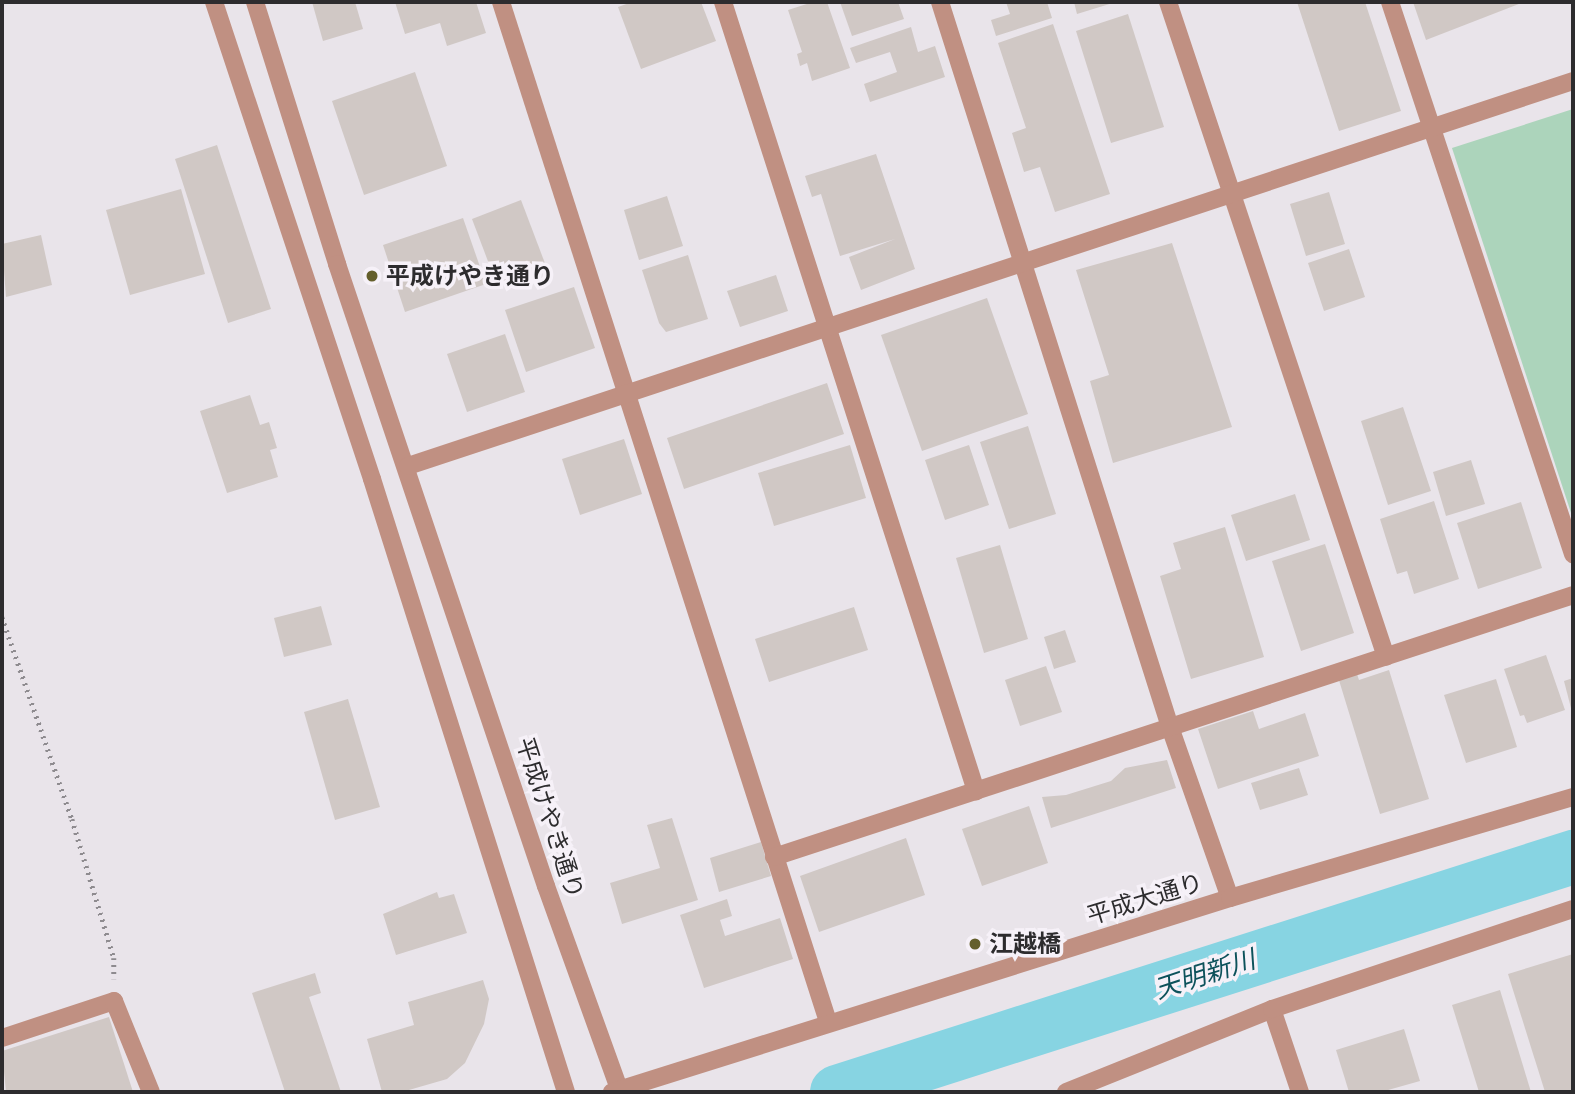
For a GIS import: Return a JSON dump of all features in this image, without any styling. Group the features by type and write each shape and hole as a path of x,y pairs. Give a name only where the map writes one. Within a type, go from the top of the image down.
{"street":[{"path":"214,2 377,493 566,1092"},
{"name":"平成けやき通り","path":"255,2 337,264 408,466 546,886 617,1091"},
{"path":"501,2 828,1022"},
{"path":"723,2 830,325 976,791"},
{"path":"940,2 1026,262 1170,727 1230,898"},
{"path":"1167,2 1386,657"},
{"path":"1390,2 1573,554"},
{"path":"408,466 1573,81"},
{"path":"774,857 1573,595"},
{"name":"平成大通り","path":"617,1091 828,1022 1230,898 1573,797"},
{"path":"1066,1092 1121,1074 1272,1009 1573,909"},
{"path":"2,1038 114,1000 151,1092"},
{"path":"1272,1009 1300,1092"}],"path":[{"path":"2,617 114,958 114,1000"}],"green space":[{"path":"1573,109 1573,519 1452,148"}],"building":[{"path":"312,2 355,2 363,29 323,41"},
{"path":"395,2 476,2 486,33 447,46 440,23 405,34"},
{"path":"632,2 701,2 716,41 641,69 618,7"},
{"path":"813,2 827,2 850,68 812,81 807,63 800,66 797,54 802,52 788,10"},
{"path":"840,2 898,2 904,19 852,36"},
{"path":"1006,2 1047,2 1052,18 996,36 991,20 1010,14"},
{"path":"1074,2 1116,2 1077,14"},
{"path":"1297,2 1365,2 1401,111 1339,131"},
{"path":"1413,2 1524,2 1426,40"},
{"path":"1128,14 1164,127 1111,143 1076,31"},
{"path":"1053,24 1110,194 1055,212 1040,167 1024,172 1012,133 1026,128 998,43"},
{"path":"911,27 918,52 935,46 945,77 870,102 864,84 897,72 890,52 856,63 850,48"},
{"path":"415,72 447,166 364,195 332,101"},
{"path":"217,145 271,309 228,323 175,159"},
{"path":"876,154 915,269 861,290 849,257 895,239 840,256 821,194 812,197 805,176"},
{"path":"181,189 205,274 130,295 106,210"},
{"path":"1329,192 1345,244 1306,256 1290,204"},
{"path":"667,196 683,246 639,260 624,210"},
{"path":"521,200 546,266 497,285 472,219"},
{"path":"463,218 486,284 405,312 383,245"},
{"path":"41,235 52,285 6,297 2,244"},
{"path":"1172,243 1232,427 1113,463 1090,381 1109,375 1076,270"},
{"path":"1349,249 1365,297 1324,311 1308,263"},
{"path":"688,255 708,319 666,332 659,323 642,270"},
{"path":"776,275 788,311 740,327 727,291"},
{"path":"574,287 595,348 526,372 505,310"},
{"path":"987,298 1028,414 922,451 881,335"},
{"path":"505,334 525,392 467,412 447,354"},
{"path":"827,383 844,434 684,489 667,438"},
{"path":"250,395 260,425 269,422 277,448 270,450 278,477 227,493 200,411"},
{"path":"1403,407 1431,491 1388,505 1361,421"},
{"path":"1028,426 1056,514 1009,529 980,442"},
{"path":"624,439 642,494 580,515 562,459"},
{"path":"850,445 866,498 774,526 758,473"},
{"path":"969,445 989,505 945,520 925,460"},
{"path":"1471,460 1485,504 1446,516 1433,472"},
{"path":"1295,494 1310,540 1246,561 1231,515"},
{"path":"1434,501 1459,579 1414,594 1407,571 1397,574 1380,519"},
{"path":"1521,502 1542,568 1478,589 1457,523"},
{"path":"1225,527 1264,657 1191,679 1160,576 1181,569 1173,543"},
{"path":"1325,544 1354,633 1301,651 1272,561"},
{"path":"1000,545 1028,639 984,653 956,558"},
{"path":"321,606 332,645 284,657 274,618"},
{"path":"854,607 868,650 769,682 755,639"},
{"path":"1065,630 1076,662 1054,669 1044,637"},
{"path":"1546,655 1565,710 1527,723 1524,715 1520,716 1504,669"},
{"path":"1046,666 1062,712 1020,726 1005,680"},
{"path":"1389,670 1429,799 1380,814 1338,677 1356,671 1359,680"},
{"path":"1573,678 1573,712 1572,712 1564,681"},
{"path":"1496,679 1517,747 1466,763 1444,695"},
{"path":"348,699 380,807 335,820 304,712"},
{"path":"1253,711 1259,729 1305,713 1319,756 1218,789 1198,729"},
{"path":"1167,760 1176,788 1051,828 1042,797 1066,795 1111,781 1125,768"},
{"path":"1299,768 1308,795 1260,810 1251,783"},
{"path":"1029,806 1048,863 982,886 962,829"},
{"path":"672,818 698,900 622,924 610,883 660,868 647,825"},
{"path":"906,838 925,895 819,932 800,876"},
{"path":"761,842 771,876 719,892 710,858"},
{"path":"437,892 439,898 454,894 467,933 396,955 383,914"},
{"path":"727,899 732,916 720,920 725,936 780,918 793,959 704,988 680,915"},
{"path":"1573,954 1573,1091 1545,1092 1508,974"},
{"path":"315,973 321,993 309,997 341,1092 285,1092 252,993"},
{"path":"483,980 489,999 484,1024 465,1063 447,1079 402,1092 382,1092 367,1039 414,1025 408,1002"},
{"path":"1500,990 1531,1092 1479,1092 1452,1005"},
{"path":"109,1017 133,1092 6,1092 2,1051"},
{"path":"1404,1029 1420,1081 1381,1092 1349,1092 1336,1050"}],"waterway":[{"name":"天明新川","path":"837,1092 1573,857"}],"place":[{"name":"平成けやき通り","path":"372,276"},
{"name":"江越橋","path":"975,944"}]}
